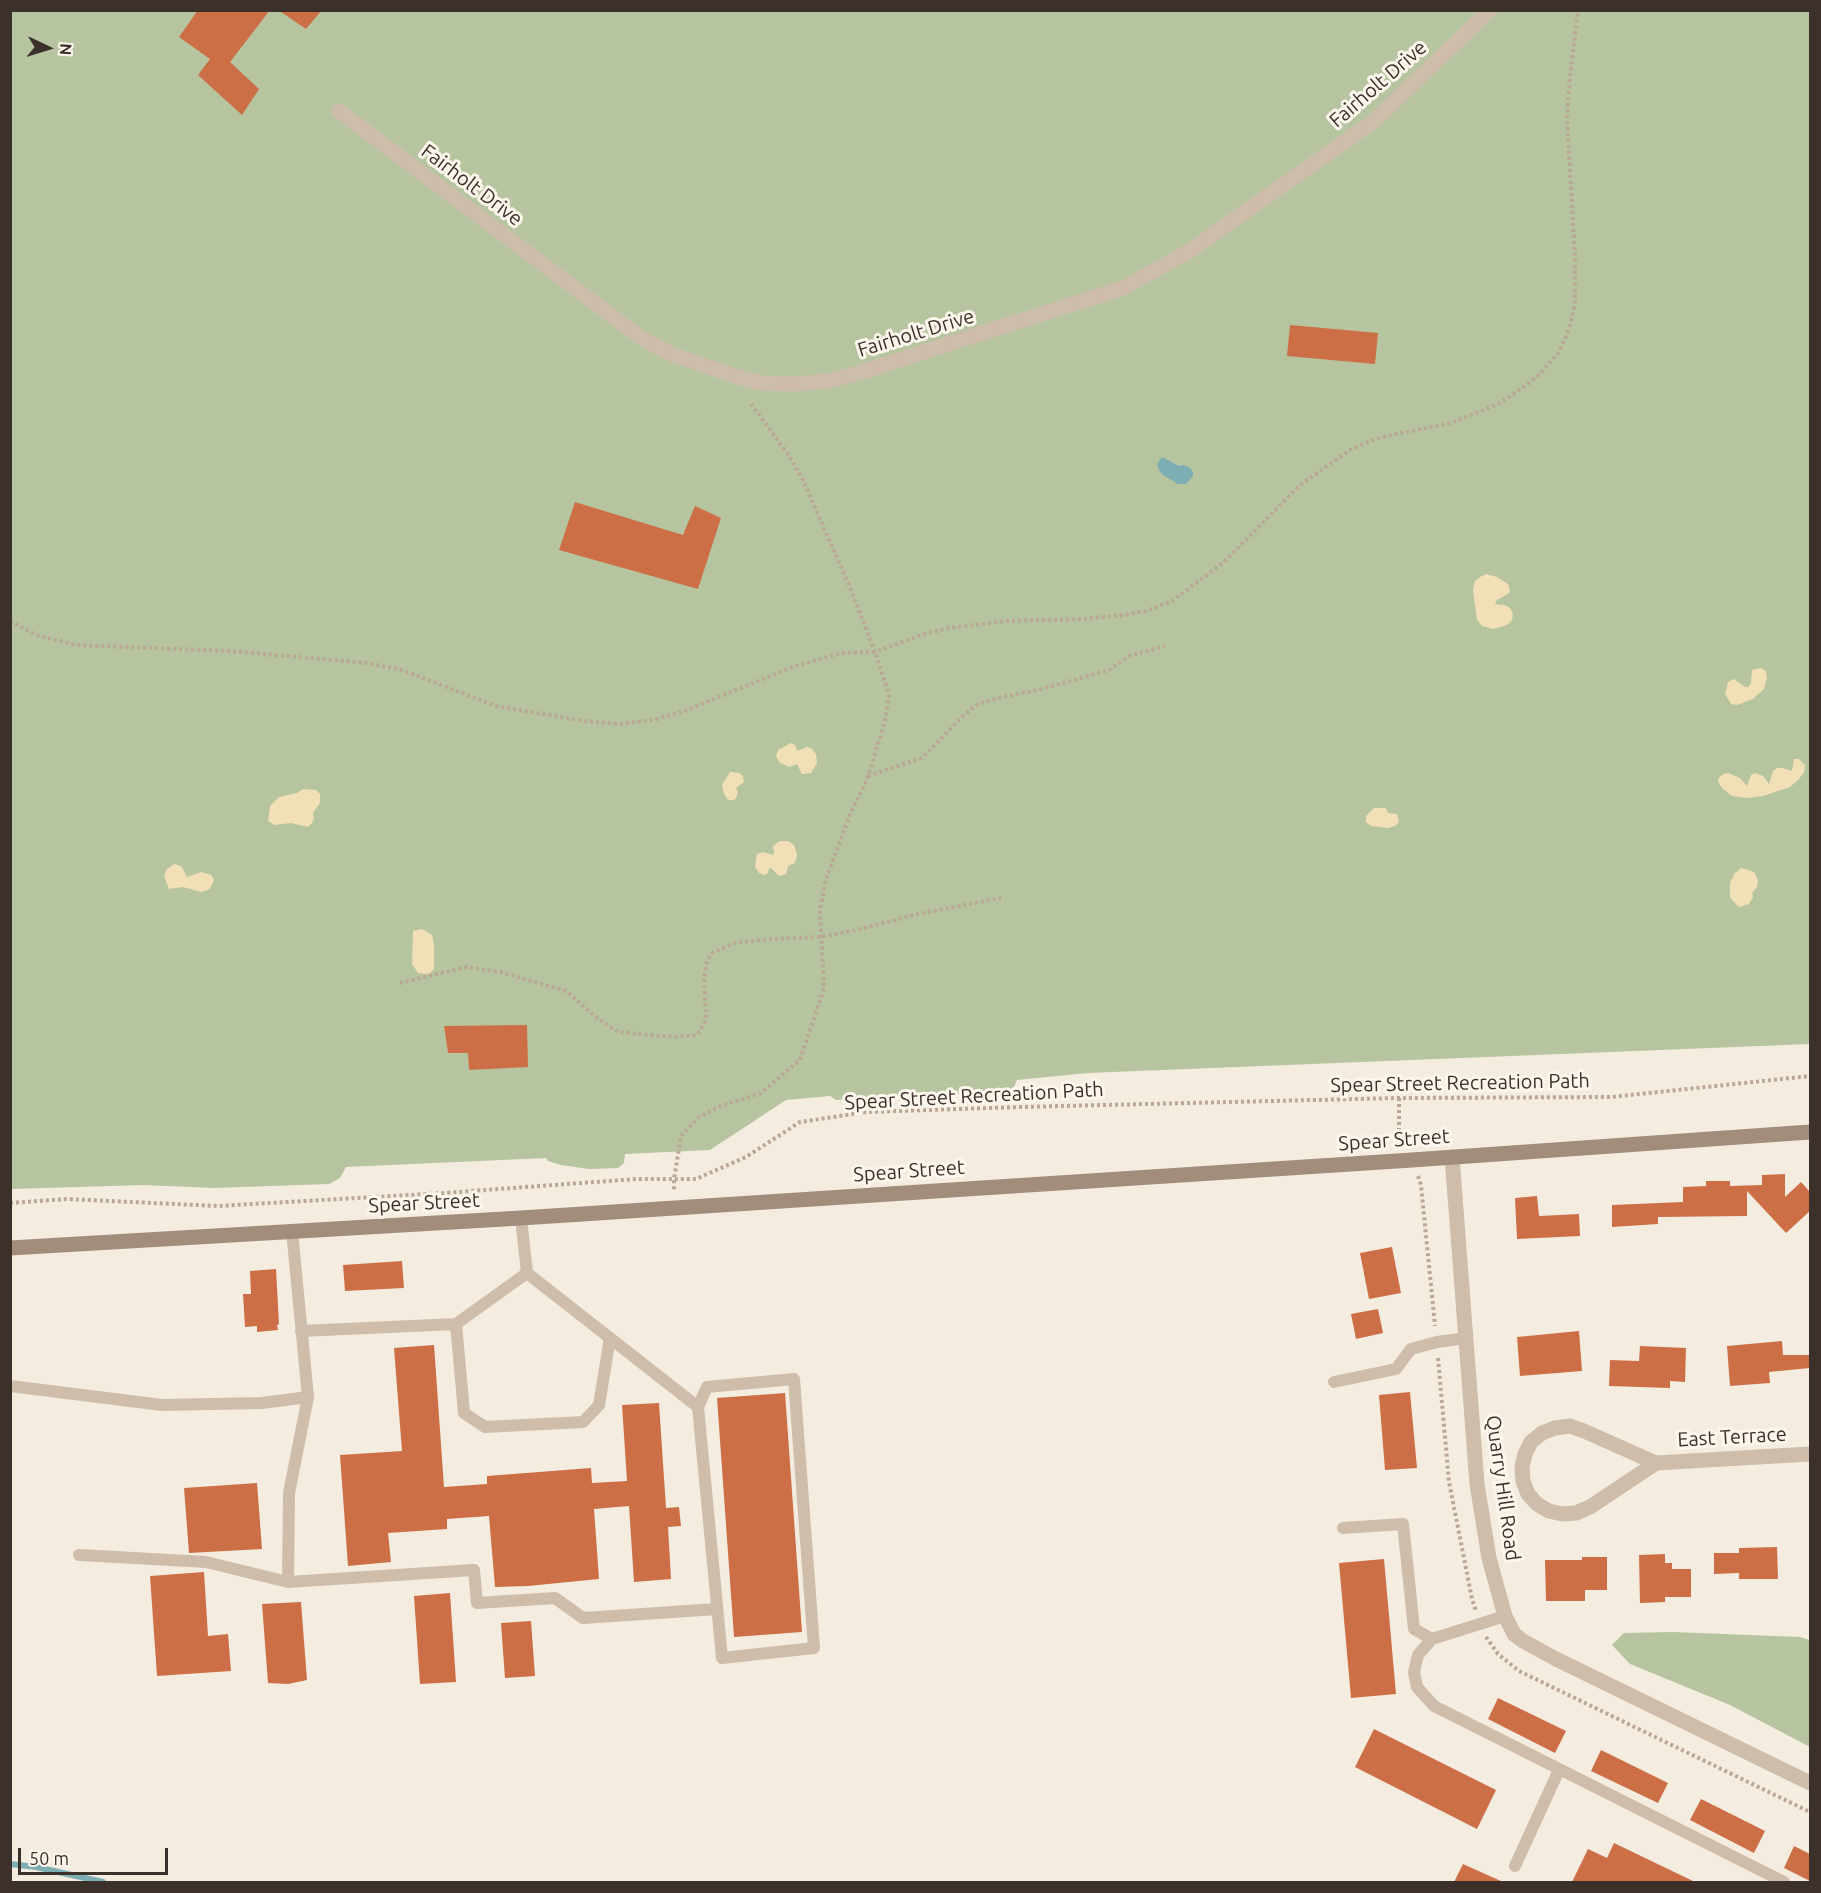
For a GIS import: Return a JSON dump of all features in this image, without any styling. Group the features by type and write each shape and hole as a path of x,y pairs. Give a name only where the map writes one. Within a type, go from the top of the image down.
{"main road":[{"name":"Spear Street","path":"10,1248 521,1218 1810,1132"}],"street":[{"name":"Fairholt Drive","path":"339,111 640,337 671,354 735,376 759,383 796,384 829,381 858,374 1123,288 1188,252 1374,121 1490,10"},
{"name":"Quarry Hill Road","path":"1452,1157 1477,1484 1490,1558 1505,1616 1514,1634 1537,1650 1810,1783"},
{"name":"East Terrace","path":"1656,1463 1590,1507 1576,1513 1562,1514 1549,1511 1537,1504 1528,1494 1523,1481 1522,1467 1525,1454 1532,1442 1542,1433 1570,1426 1656,1463 1810,1454"}],"lane":[{"path":"521,1218 526,1273 698,1407"},
{"path":"288,1582 289,1493 308,1398 292,1232"},
{"path":"301,1331 456,1324 526,1273"},
{"path":"456,1324 464,1413 485,1427 583,1422 599,1405 609,1338"},
{"path":"1334,1382 1396,1369 1411,1349 1437,1341 1466,1338"},
{"path":"794,1379 814,1648 722,1658 698,1407 707,1387 794,1379"},
{"path":"10,1386 162,1405 262,1403 308,1398"},
{"path":"1343,1528 1403,1524 1414,1629 1432,1639"},
{"path":"79,1555 206,1562 288,1582 474,1570 477,1603 555,1598 583,1618 717,1609"},
{"path":"1505,1616 1432,1639 1418,1655 1414,1671 1417,1687 1434,1706 1784,1882"},
{"path":"1515,1866 1559,1770"}],"path":[{"path":"10,621 36,634 76,645 230,651 367,663 402,670 496,706 571,720 619,724 653,720 684,711 802,664 842,653 875,652 921,635 949,628 1007,621 1083,619 1124,615 1172,601 1224,562 1300,485 1350,450 1371,441 1451,423 1498,404 1540,374 1558,353 1566,338 1575,302 1575,256 1567,119 1578,10"},
{"path":"675,1208 674,1179 681,1137 699,1117 721,1106 761,1093 800,1060 824,988 820,911 826,879 851,812 868,777 885,721 889,695 849,585 802,478 788,454 751,404"},
{"path":"868,777 922,758 978,704 1109,670 1129,656 1166,646"},
{"path":"400,983 467,967 500,972 566,991 596,1017 618,1032 673,1037 697,1035 705,1020 704,978 707,961 712,953 735,943 820,937 918,914 1001,898"},
{"name":"Spear Street Recreation Path","path":"10,1203 67,1199 218,1206 636,1179 696,1179 746,1157 800,1122 866,1112 1399,1098 1611,1097 1810,1076"}],"green space":[{"path":"10,11 1810,11 1810,1044 1088,1073 1017,1080 1013,1089 999,1093 931,1094 836,1100 830,1096 786,1100 710,1150 625,1154 624,1163 618,1168 589,1169 561,1165 548,1161 546,1158 346,1167 340,1178 329,1184 213,1188 144,1185 11,1189"},
{"path":"1673,1632 1800,1637 1810,1640 1810,1747 1730,1705 1630,1664 1612,1645 1624,1633"}],"sand":[{"path":"1486,574 1497,577 1508,584 1510,591 1495,604 1505,605 1513,614 1512,620 1507,625 1493,629 1482,626 1477,620 1473,591 1475,581"},
{"path":"1761,668 1766,671 1767,678 1764,689 1753,699 1737,705 1731,704 1725,694 1728,682 1734,679 1748,687 1751,683 1752,670"},
{"path":"791,743 795,745 797,751 807,747 816,754 817,763 811,773 802,774 797,764 789,767 779,762 776,756 778,750"},
{"path":"1794,759 1799,759 1805,765 1804,772 1799,779 1790,787 1763,796 1747,798 1732,796 1718,782 1723,774 1728,773 1740,778 1747,786 1751,775 1755,773 1763,776 1769,784 1773,771 1777,768 1792,771"},
{"path":"730,772 739,773 743,776 744,782 736,788 738,792 734,800 728,800 722,785"},
{"path":"303,789 316,790 320,794 320,803 308,827 291,823 275,825 268,821 270,806 279,797 297,793"},
{"path":"1374,808 1386,808 1388,813 1397,814 1399,822 1388,828 1371,826 1366,822 1366,816"},
{"path":"780,841 788,841 794,845 797,854 795,863 788,866 786,874 779,876 771,868 765,875 759,873 755,867 757,854 763,852 773,855 773,846"},
{"path":"174,864 181,866 187,877 201,872 211,875 214,880 210,889 201,892 183,887 169,889 164,876 166,870"},
{"path":"1741,868 1755,873 1758,882 1749,904 1739,907 1730,896 1730,883 1734,874"},
{"path":"422,929 432,935 434,944 434,969 425,974 418,973 412,964 413,931"}],"water":[{"path":"1162,457 1179,466 1189,467 1193,476 1186,484 1178,484 1163,475 1157,464"}],"building":[{"path":"198,10 270,10 230,62 259,89 242,115 198,75 210,59 179,37"},
{"path":"278,10 322,10 306,29"},
{"path":"1290,325 1378,333 1375,364 1287,356"},
{"path":"575,502 683,535 695,506 721,518 698,589 559,550"},
{"path":"527,1025 528,1067 469,1070 468,1053 448,1053 444,1026"},
{"path":"1785,1174 1785,1197 1801,1182 1810,1192 1810,1211 1786,1233 1747,1191 1747,1216 1658,1217 1658,1224 1612,1227 1612,1205 1683,1202 1683,1187 1706,1186 1706,1181 1730,1181 1730,1186 1762,1185 1762,1175"},
{"path":"1537,1196 1539,1216 1579,1214 1580,1236 1517,1239 1515,1198"},
{"path":"1392,1247 1401,1293 1369,1299 1360,1253"},
{"path":"402,1261 404,1288 345,1291 343,1265"},
{"path":"276,1269 278,1330 257,1332 257,1326 245,1327 243,1294 251,1294 250,1271"},
{"path":"1378,1309 1383,1333 1356,1339 1351,1314"},
{"path":"1579,1331 1582,1371 1520,1376 1517,1337"},
{"path":"1782,1341 1783,1355 1810,1355 1810,1368 1769,1372 1770,1383 1730,1386 1727,1346"},
{"path":"434,1345 444,1487 487,1484 487,1476 591,1468 592,1483 627,1481 622,1405 659,1403 666,1508 679,1507 681,1526 668,1527 671,1579 634,1582 629,1506 594,1509 599,1579 495,1587 489,1516 447,1519 447,1529 388,1533 391,1562 348,1566 340,1455 402,1451 394,1348"},
{"path":"1640,1346 1686,1348 1685,1382 1670,1381 1670,1388 1609,1386 1610,1360 1639,1361"},
{"path":"1410,1392 1417,1468 1385,1470 1379,1395"},
{"path":"785,1393 802,1632 734,1637 717,1398"},
{"path":"257,1483 262,1549 189,1553 184,1488"},
{"path":"1777,1547 1778,1579 1739,1579 1739,1573 1714,1574 1714,1553 1739,1553 1739,1548"},
{"path":"1665,1554 1665,1563 1672,1563 1672,1569 1691,1569 1691,1597 1665,1597 1665,1602 1640,1603 1639,1555"},
{"path":"1582,1557 1607,1557 1607,1590 1585,1590 1585,1601 1546,1601 1545,1560 1582,1560"},
{"path":"1384,1559 1396,1694 1351,1698 1339,1563"},
{"path":"204,1572 208,1636 228,1634 231,1671 157,1676 150,1576"},
{"path":"450,1593 456,1682 420,1684 414,1596"},
{"path":"301,1602 307,1680 288,1684 268,1683 262,1604"},
{"path":"531,1621 535,1676 505,1678 501,1623"},
{"path":"1498,1698 1566,1731 1555,1753 1488,1719"},
{"path":"1374,1729 1496,1790 1477,1829 1355,1767"},
{"path":"1601,1750 1668,1783 1658,1803 1591,1771"},
{"path":"1701,1799 1765,1831 1754,1853 1690,1820"},
{"path":"1614,1843 1695,1882 1572,1882 1588,1849 1607,1858"},
{"path":"1794,1846 1810,1854 1810,1881 1784,1868"},
{"path":"1463,1864 1503,1882 1454,1882"}],"waterway":[{"path":"10,1864 36,1867 103,1882"}]}
